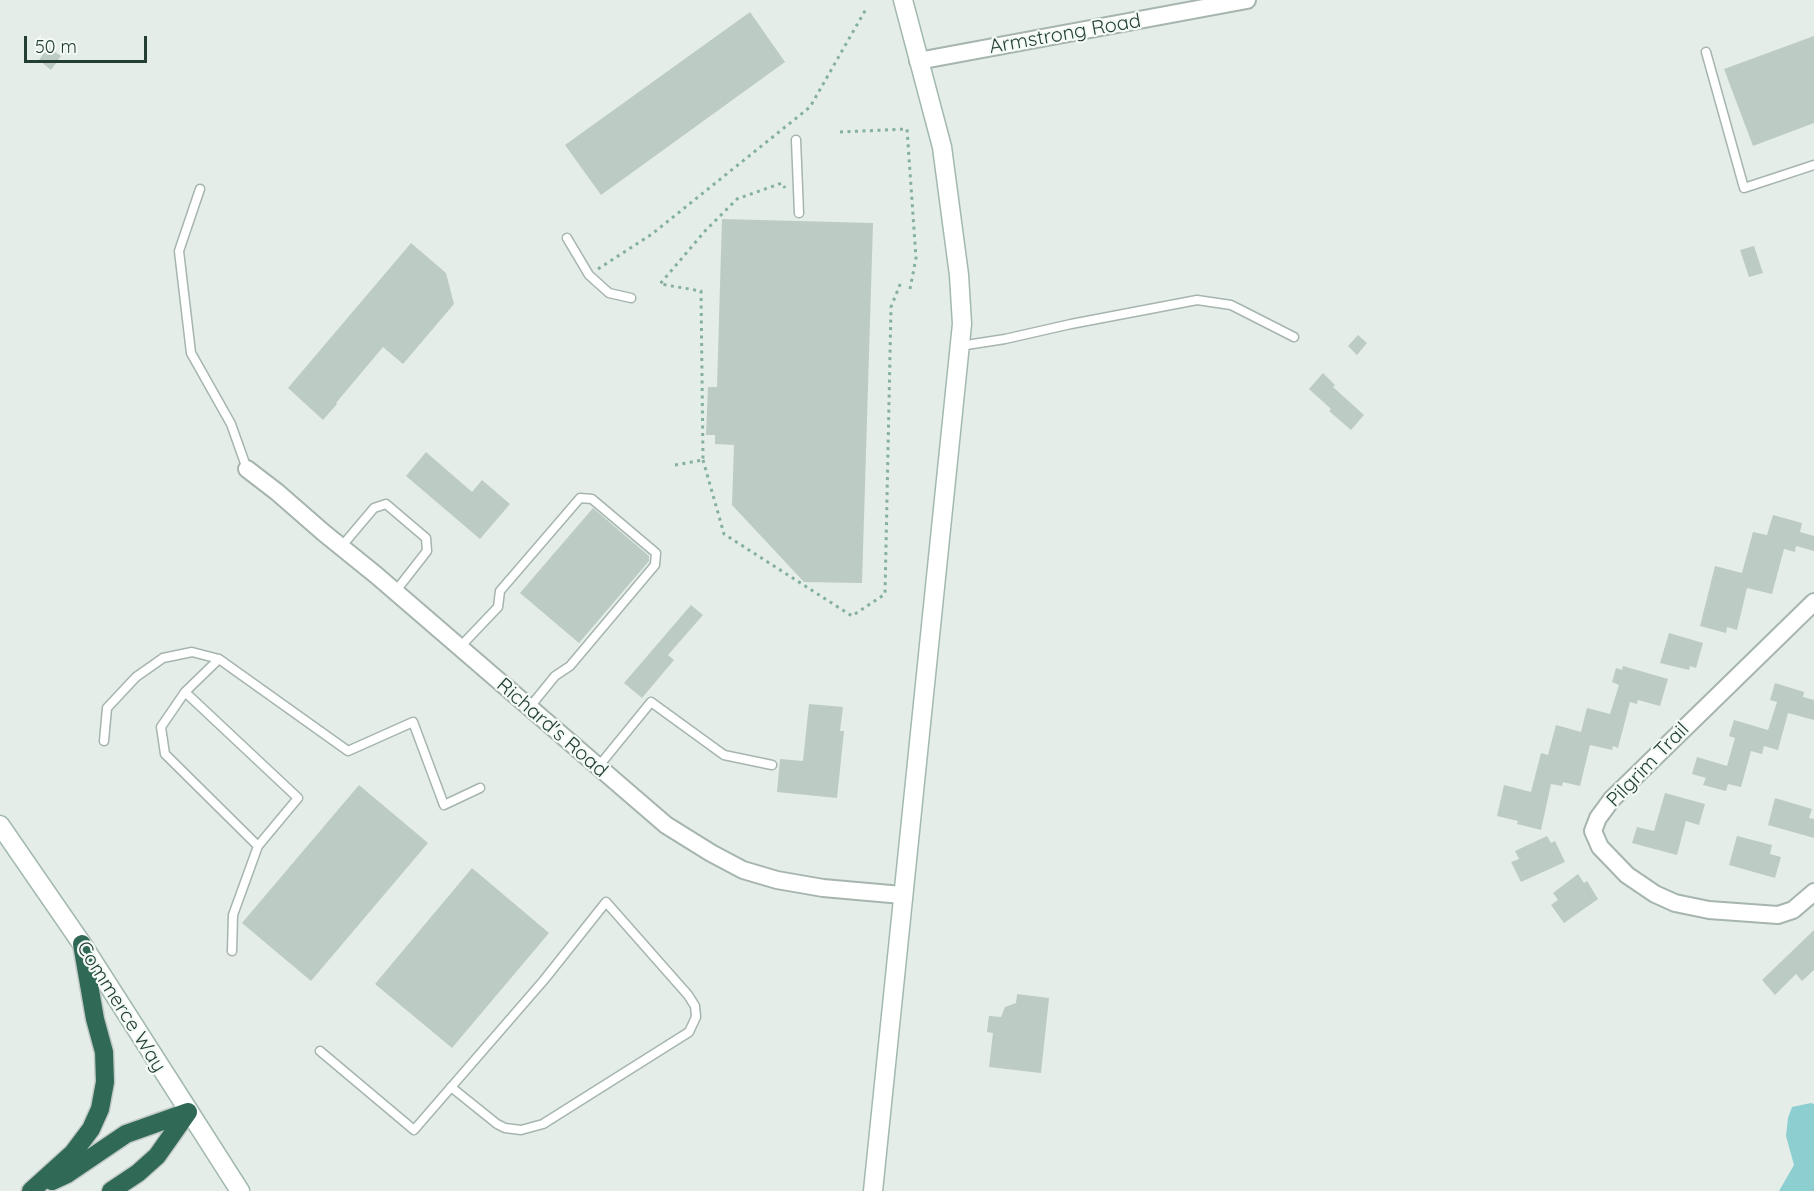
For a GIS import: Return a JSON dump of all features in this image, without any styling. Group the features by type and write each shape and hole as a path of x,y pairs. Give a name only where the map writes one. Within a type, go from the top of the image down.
{"highway":[{"path":"31,1191 73,1153 91,1129 100,1109 105,1082 104,1052 95,1019 82,944"},
{"path":"31,1191 67,1174 126,1134 188,1112"},
{"path":"111,1191 138,1173 157,1156 188,1112"}],"street":[{"path":"873,1191 962,324 959,275 942,147 903,0"},
{"name":"Armstrong Road","path":"918,61 1247,0"},
{"name":"Richard's Road","path":"247,469 395,592 666,825 743,870 777,880 823,888 902,895"},
{"name":"Pilgrim Trail","path":"1814,602 1612,799 1598,818 1593,831 1600,848 1619,868 1645,889 1665,899 1708,910 1752,915 1779,915 1793,910 1814,892"},
{"name":"Commerce Way","path":"0,825 82,944 240,1191"}],"lane":[{"path":"1706,52 1744,188 1814,165"},
{"path":"796,140 799,213"},
{"path":"200,189 179,251 191,353 231,424 247,469"},
{"path":"567,238 589,275 609,292 631,298"},
{"path":"960,346 1197,300 1231,305 1294,337"},
{"path":"459,648 498,607 500,591 580,498 592,499 656,553 655,565 570,666 555,676 529,708"},
{"path":"341,548 374,508 386,504 426,538 428,551 395,592"},
{"path":"104,741 107,708 136,677 163,658 192,652 219,658 348,751 413,722 444,805 480,788"},
{"path":"219,658 186,692 161,727 165,754 258,846"},
{"path":"186,692 298,798 258,846 233,915 232,951"},
{"path":"598,767 651,702 724,755 772,765"},
{"path":"320,1051 414,1131 543,980 606,902 688,995 695,1006 696,1017 689,1032 543,1124 521,1130 505,1128 452,1087"}],"path":[{"path":"589,275 652,234 810,107 866,9"},
{"path":"840,132 907,129 916,258 910,289"},
{"path":"799,213 782,183 737,199 705,231 660,284 701,291 703,460 724,534 852,616 885,594 891,307 901,282"},
{"path":"675,465 703,460"}],"water":[{"path":"1814,1104 1814,1191 1779,1191 1794,1165 1786,1136 1792,1107"}],"building":[{"path":"750,12 785,62 601,195 565,145"},
{"path":"1814,36 1814,123 1753,146 1724,69"},
{"path":"48,47 61,56 51,70 39,60"},
{"path":"722,219 873,223 862,583 804,582 732,505 734,445 715,444 715,435 706,435 708,387 717,387"},
{"path":"411,243 446,273 454,304 403,364 383,347 323,420 288,388"},
{"path":"1754,246 1763,273 1749,277 1740,250"},
{"path":"1358,335 1367,343 1357,355 1348,346"},
{"path":"1323,373 1335,385 1333,387 1364,415 1351,430 1309,389"},
{"path":"426,452 472,492 482,480 510,504 480,539 406,476"},
{"path":"593,508 649,556 649,561 579,643 520,593"},
{"path":"1773,515 1802,523 1800,532 1814,536 1814,551 1796,546 1795,552 1784,549 1772,594 1747,588 1737,630 1727,627 1726,633 1700,626 1715,566 1742,573 1753,532 1767,535"},
{"path":"691,605 703,615 668,655 674,660 642,698 624,683"},
{"path":"1669,633 1703,643 1696,668 1690,666 1689,670 1660,663"},
{"path":"1623,666 1668,679 1660,706 1638,700 1637,704 1630,702 1618,748 1613,746 1612,750 1590,745 1580,786 1563,782 1562,786 1551,784 1541,830 1497,816 1504,785 1531,792 1541,753 1548,755 1556,725 1581,732 1587,708 1610,714 1619,685 1612,682 1616,668 1622,670"},
{"path":"1775,683 1804,692 1803,697 1814,700 1814,720 1788,713 1778,750 1764,746 1762,754 1751,751 1741,787 1728,784 1726,791 1703,785 1706,778 1692,774 1697,757 1727,766 1735,738 1729,736 1734,720 1768,730 1777,702 1770,700"},
{"path":"809,704 843,707 840,731 844,731 837,798 777,792 780,759 803,761"},
{"path":"359,785 428,843 311,981 242,923"},
{"path":"1665,793 1705,804 1699,825 1686,821 1677,855 1632,843 1637,827 1654,831"},
{"path":"1775,798 1812,809 1809,818 1814,819 1814,838 1768,825"},
{"path":"1547,836 1551,843 1555,841 1565,862 1521,882 1511,862 1519,859 1515,851"},
{"path":"1737,836 1772,845 1770,854 1781,857 1775,878 1729,865"},
{"path":"472,868 549,933 452,1048 375,984"},
{"path":"1578,874 1584,883 1587,881 1598,899 1564,923 1551,905 1558,900 1553,893"},
{"path":"1814,930 1814,970 1802,981 1796,974 1775,995 1762,980"},
{"path":"1017,994 1049,998 1041,1073 989,1067 993,1033 987,1032 989,1016 1001,1017 1005,1007 1016,1003"}]}
